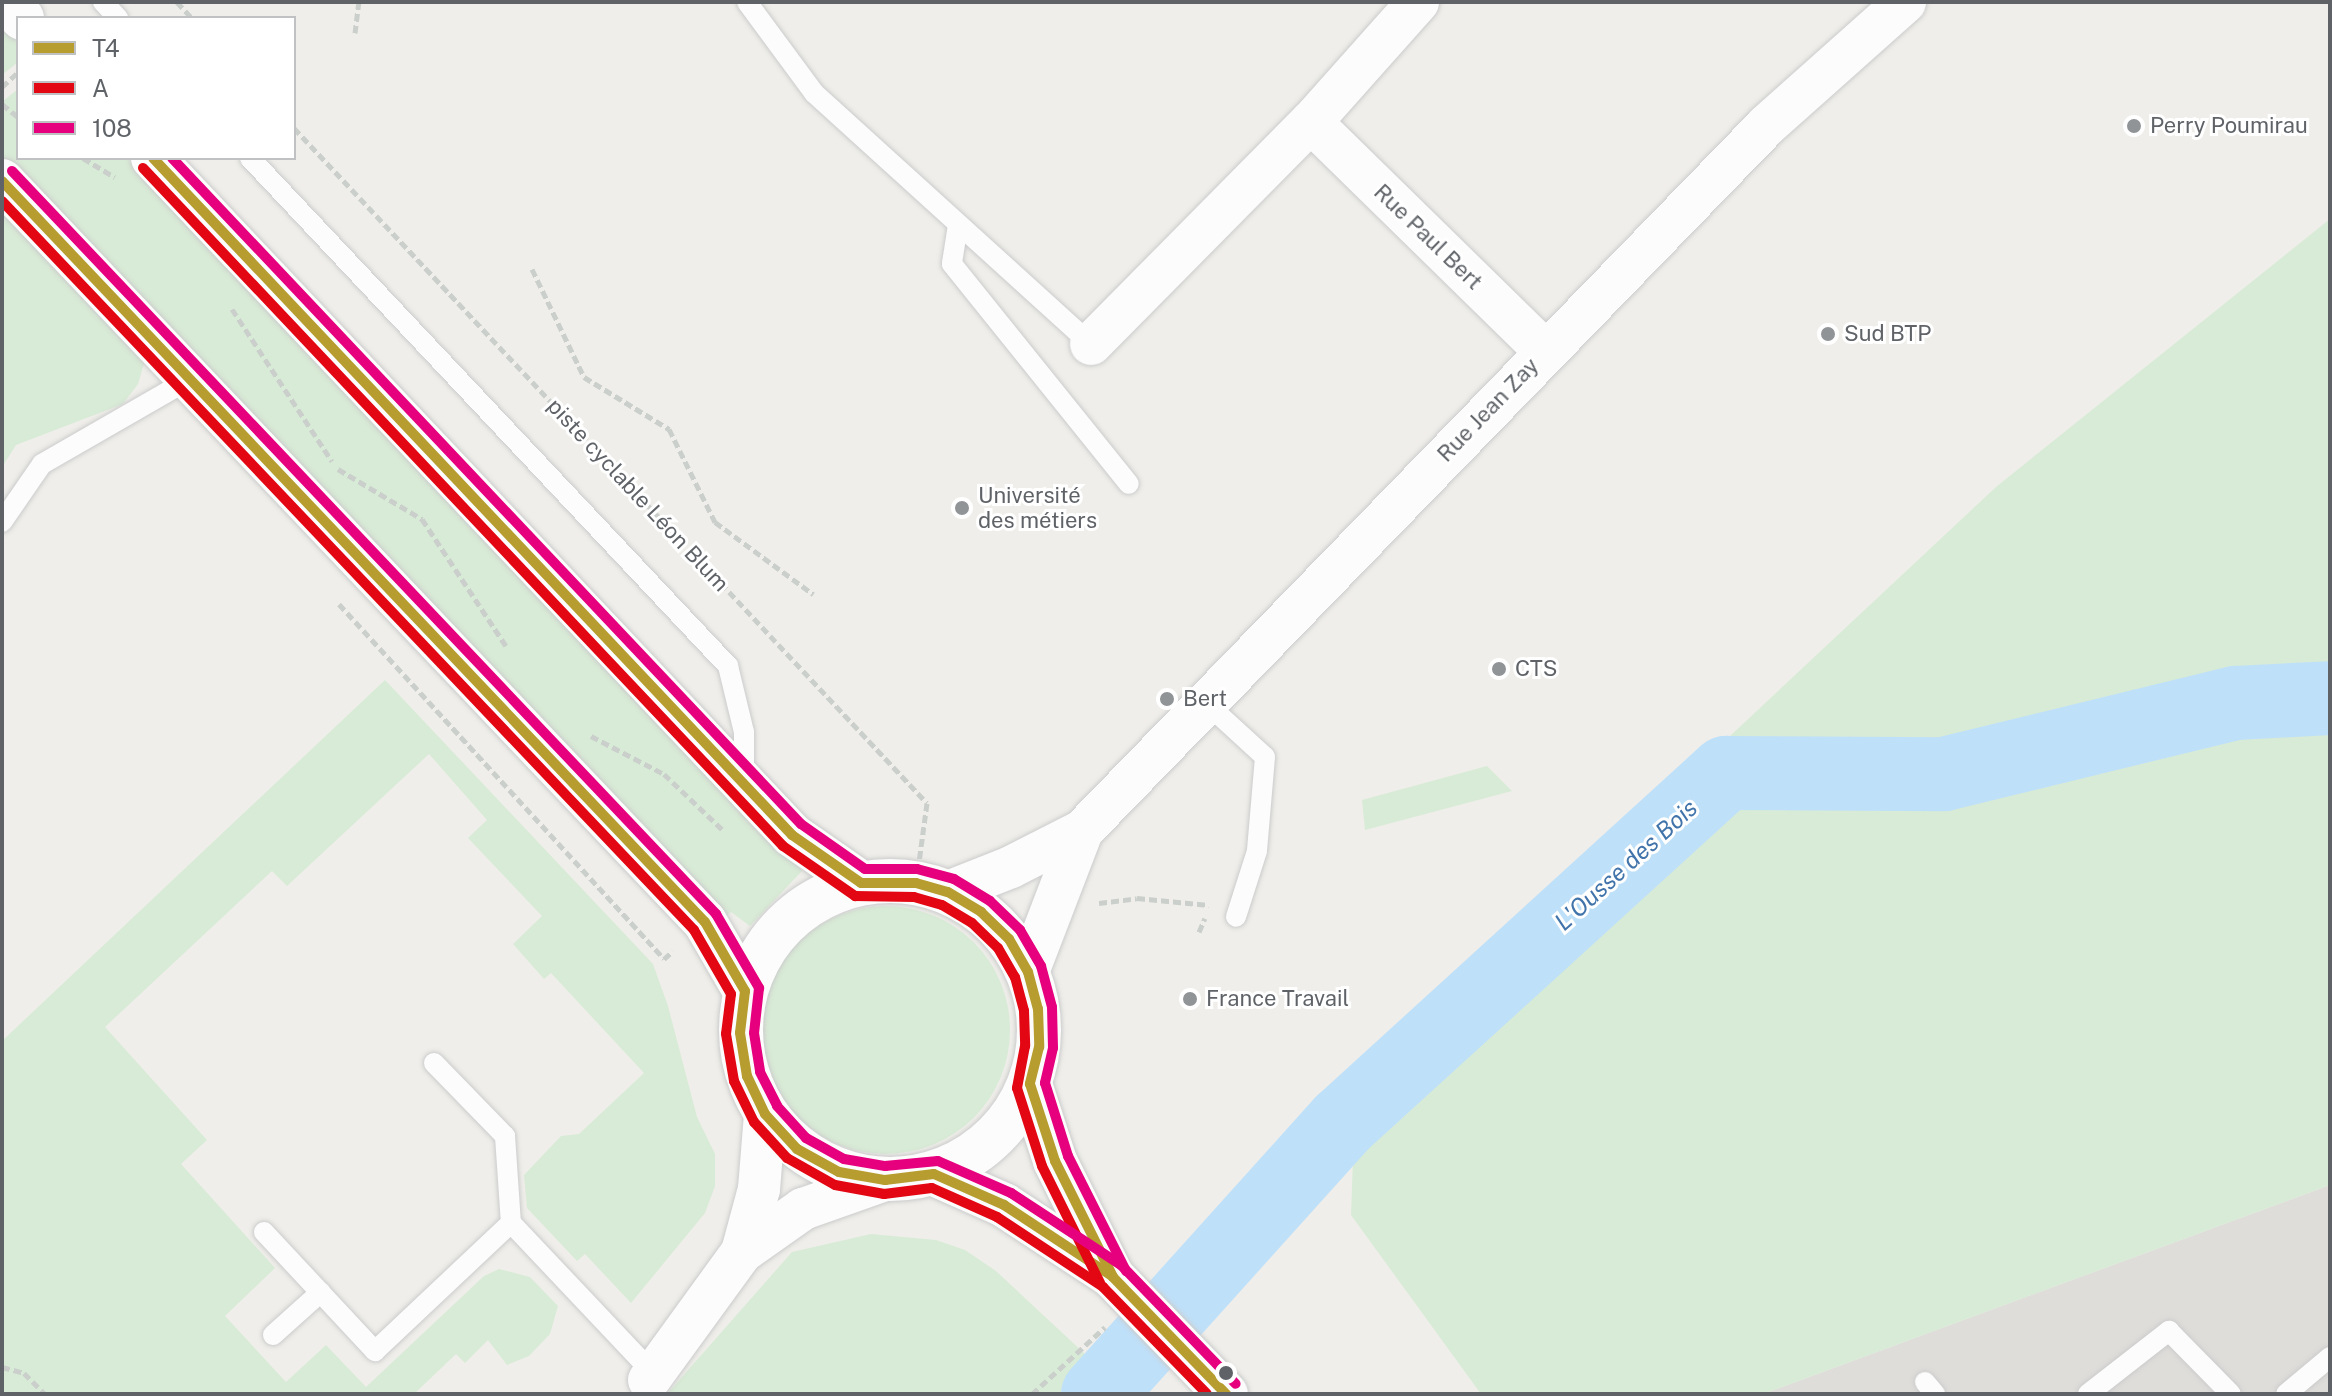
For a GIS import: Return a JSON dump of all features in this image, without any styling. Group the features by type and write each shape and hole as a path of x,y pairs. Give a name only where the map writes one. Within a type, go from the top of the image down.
{"street":[{"path":"1091,344 1311,122 1418,2"},
{"name":"Rue Jean Zay","path":"932,888 1011,867 1082,831 1767,125 1905,2"},
{"name":"Rue Paul Bert","path":"1311,122 1545,351"},
{"path":"137,169 792,835 861,883"},
{"path":"2,181 705,922 745,991"},
{"name":"Rue Jean Zay","path":"1028,972 1082,831"},
{"path":"651,1376 742,1252 803,1209 885,1180 934,1174 975,1154 1007,1124 1030,1084 1039,1047 1038,1022 1028,972 1000,930 981,912 932,888 861,883 822,897 788,920 762,952 745,991 740,1033 747,1076 765,1114 797,1149 839,1172 885,1180"},
{"path":"1030,1084 1055,1161 1124,1287"},
{"path":"742,1252 759,1189 765,1114"},
{"path":"934,1174 1004,1205 1124,1287 1226,1394"}],"lane":[{"path":"747,2 814,93 1091,344"},
{"path":"252,160 728,666 744,732 744,785"},
{"path":"958,225 952,264 1129,484"},
{"path":"2,522 42,464 190,379"},
{"path":"1205,702 1265,757 1257,851 1236,917"},
{"path":"434,1063 505,1136 511,1223 651,1376"},
{"path":"264,1232 375,1351 511,1223"},
{"path":"273,1335 321,1292"},
{"path":"2088,1394 2169,1331 2231,1394"},
{"path":"2286,1394 2328,1363"}],"path":[{"path":"355,33 359,2"},
{"name":"piste cyclable Léon Blum","path":"296,130 927,803 932,888"},
{"path":"93,160 137,169"},
{"path":"532,269 584,377 669,429 715,522 813,594"},
{"path":"226,301 337,469 422,519 510,652"},
{"path":"586,733 664,774 728,835"},
{"path":"1055,902 1073,907 1137,898 1211,905"},
{"path":"1032,1394 1124,1287"},
{"path":"2,1367 24,1373 45,1394"}],"shaded area":[{"path":"2330,1185 2330,1394 1763,1394"}],"green space":[{"path":"2,26 16,41 16,64 2,75"},
{"path":"16,91 16,160 129,160 802,871 750,926 731,912 723,919 2,159 2,102"},
{"path":"2,211 145,360 138,384 123,404 16,445 2,467"},
{"path":"2330,219 2330,1185 1763,1394 1481,1394 1351,1215 1353,1159 1415,1031 1996,487"},
{"path":"385,680 653,964 668,1006 697,1117 715,1154 715,1186 705,1213 631,1303 585,1254 577,1261 527,1208 524,1175 561,1136 579,1134 644,1073 551,973 544,979 513,944 542,916 468,838 487,820 429,754 287,886 272,871 105,1027 207,1140 181,1164 275,1268 225,1316 286,1382 326,1345 366,1387 484,1276 499,1269 530,1277 558,1306 550,1334 529,1356 507,1365 488,1340 465,1363 456,1354 414,1394 2,1394 2,1041"},
{"path":"1487,766 1512,791 1365,830 1362,800"},
{"path":"886,906 933,916 955,927 973,943 989,961 1000,983 1010,1030 1000,1077 989,1099 973,1117 955,1133 933,1144 886,1154 839,1144 817,1133 799,1117 783,1099 772,1077 762,1030 772,983 783,961 799,943 817,927 839,916"},
{"path":"871,1234 936,1240 965,1250 996,1271 1128,1394 667,1394 792,1252"}],"waterway":[{"name":"L'Ousse des Bois","path":"1098,1394 1342,1123 1726,773 1944,774 2236,703 2330,698"}],"transit line":[{"name":"T4","path":"155,160 792,835 861,883 916,883 948,892 981,912 1009,939 1028,972 1038,1009 1039,1047 1030,1084 1055,1161 1113,1277"},
{"name":"108","path":"174,160 801,824 865,869 917,869 954,879 990,901 1020,930 1041,966 1052,1007 1053,1048 1045,1083 1068,1156 1126,1271"},
{"name":"A","path":"143,168 783,846 855,896 914,897 942,905 972,923 998,948 1015,977 1024,1011 1025,1046 1017,1088 1042,1166 1100,1283"},
{"name":"108","path":"12,171 716,914 759,988 754,1033 760,1072 777,1106 806,1138 844,1159 885,1166 938,1161 1011,1193 1121,1265 1236,1384"},
{"name":"T4","path":"2,181 705,922 745,991 740,1033 747,1076 765,1114 797,1149 839,1172 885,1180 934,1174 1004,1205 1112,1276 1226,1394"},
{"name":"A","path":"2,201 694,930 731,994 726,1034 734,1081 754,1122 787,1158 835,1185 884,1194 932,1188 997,1217 1103,1287 1207,1394"}],"place":[{"name":"Perry Poumirau","path":"2134,126"},
{"name":"Sud BTP","path":"1828,334"},
{"name":"Université des métiers","path":"962,508"},
{"name":"CTS","path":"1499,669"},
{"name":"Bert","path":"1167,699"},
{"name":"France Travail","path":"1190,999"}]}
